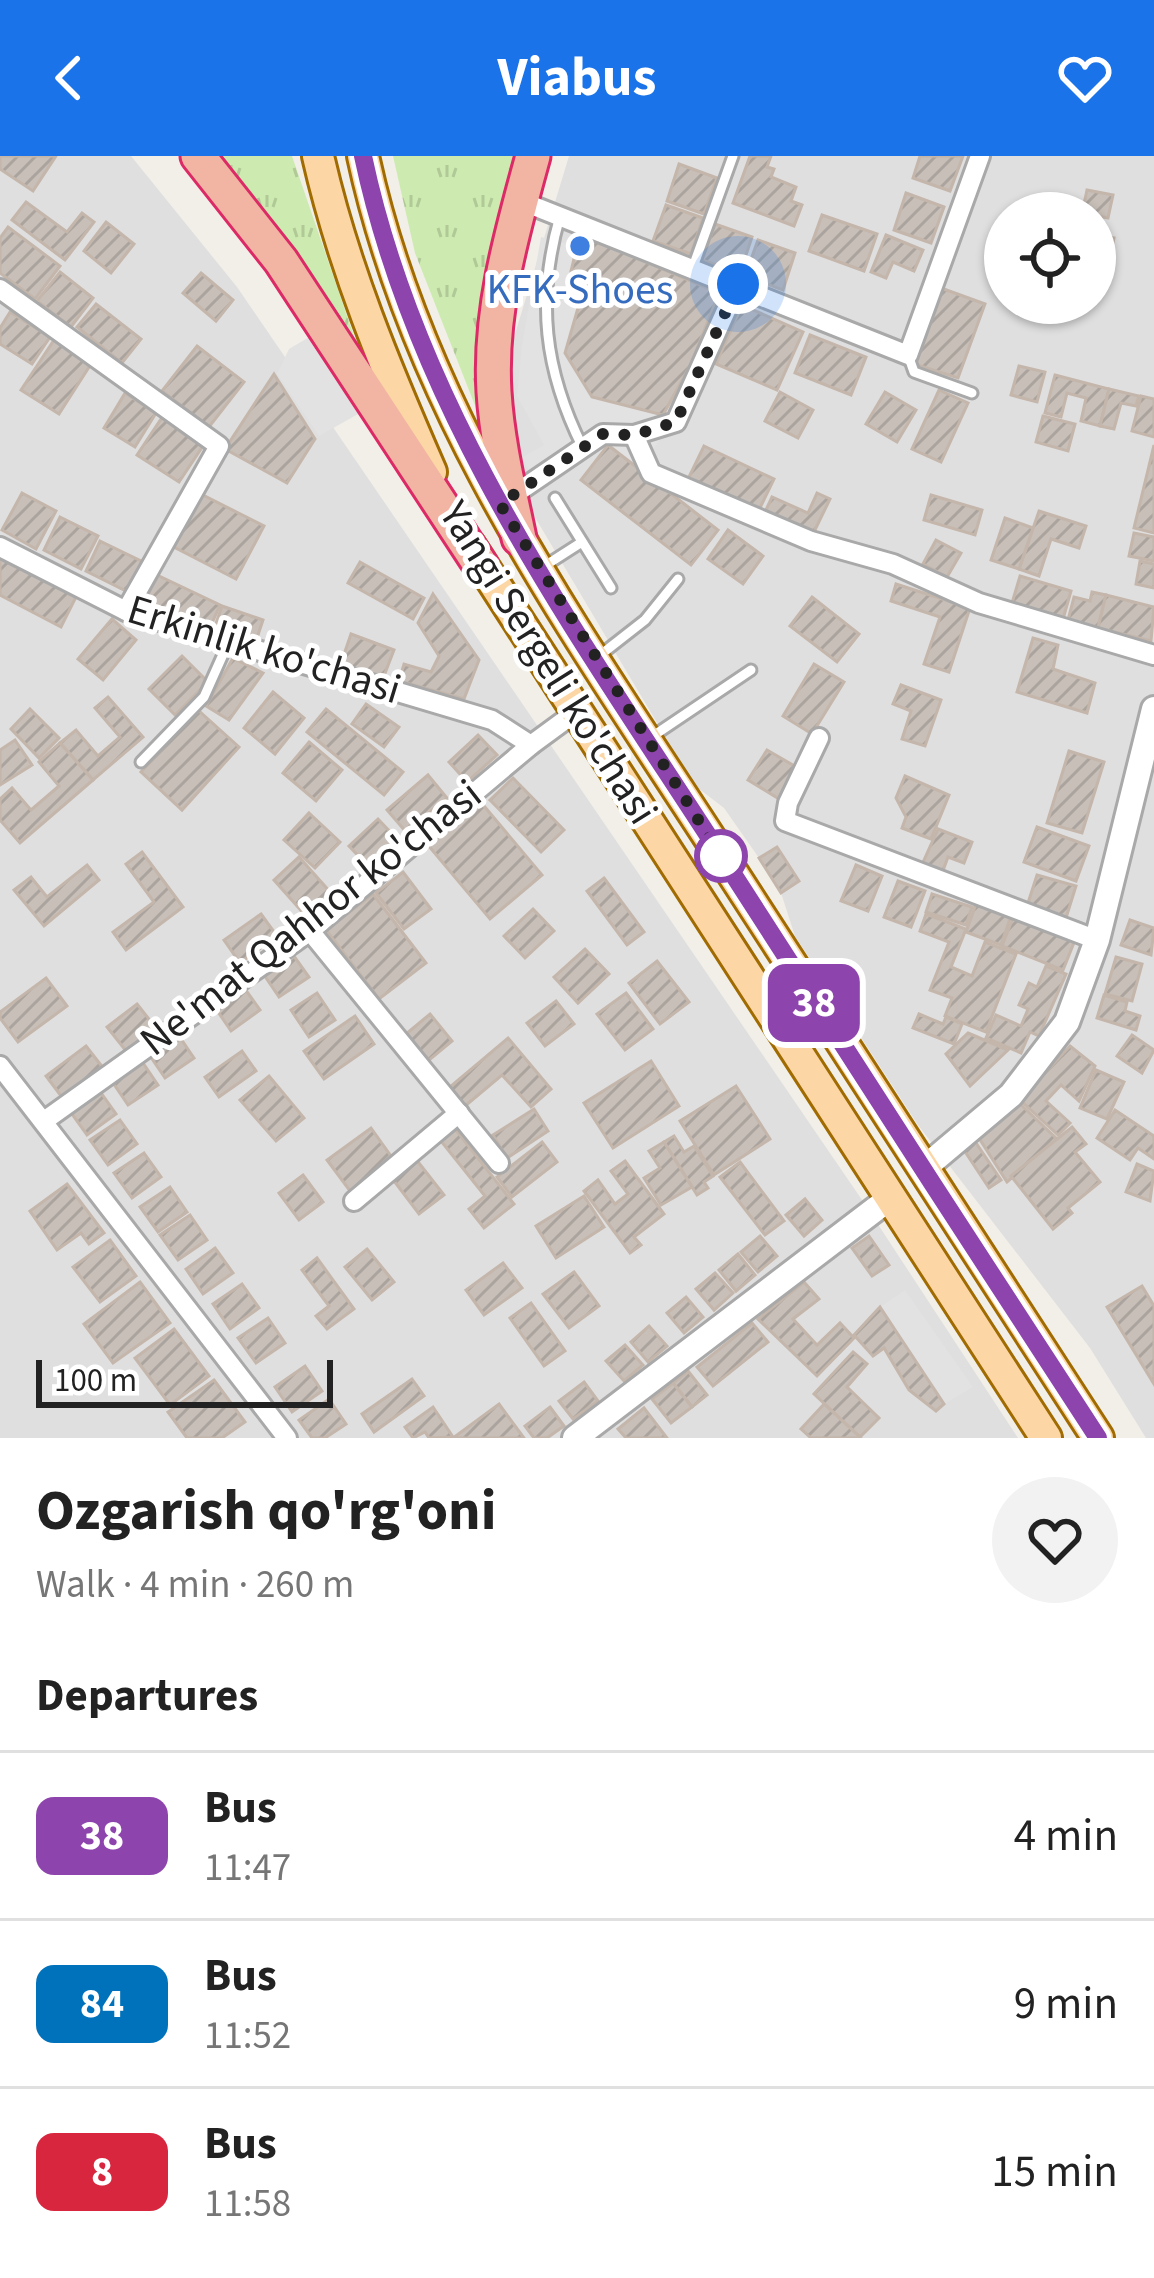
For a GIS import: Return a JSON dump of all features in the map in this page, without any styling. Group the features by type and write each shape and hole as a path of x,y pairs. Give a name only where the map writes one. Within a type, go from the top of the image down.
{"highway":[{"path":"198,156 280,261 481,566"},
{"path":"519,538 505,500 494,363 501,291 533,156"}],"main road":[{"name":"Yangi Sergeli ko'chasi","path":"318,156 336,227 386,368 433,476 481,566 1046,1438"},
{"name":"Yangi Sergeli ko'chasi","path":"363,156 424,350 505,500"},
{"name":"Yangi Sergeli ko'chasi","path":"519,538 1098,1438"}],"street":[{"path":"521,201 908,355 980,156"},
{"path":"505,500 603,434 634,435 676,422 738,284"},
{"path":"0,289 219,446 126,611"},
{"path":"634,435 651,473 811,541 893,564 980,604 1154,655"},
{"name":"Erkinlik ko'chasi","path":"0,547 126,611 492,720 531,745"},
{"path":"923,1169 1011,1095 1067,1022 1097,940 1154,709"},
{"name":"Ne'mat Qahhor ko'chasi","path":"44,1121 310,931 576,712"},
{"path":"819,738 788,803 785,821 1097,940"},
{"path":"310,931 499,1162"},
{"path":"0,1066 287,1438"},
{"path":"353,1201 459,1113"},
{"path":"575,1438 890,1198"}],"lane":[{"path":"693,267 733,156"},
{"path":"560,216 545,297 549,355 560,403 583,448"},
{"path":"908,355 914,372 972,393"},
{"path":"555,498 611,588"},
{"path":"539,570 582,542"},
{"path":"595,659 645,620 678,579"},
{"path":"141,762 205,697 229,641"},
{"path":"646,741 751,670"}],"shaded area":[{"path":"0,156 131,156 237,287 860,1197 1018,1438 0,1438"},
{"path":"569,156 1154,156 1154,1438 1146,1438 1090,1348 918,1125 795,936 781,893 759,858 724,808 694,785 514,482 512,344"},
{"path":"541,237 575,246 565,295 580,301 565,354 592,397 675,419 641,466 604,444 536,487 522,457 544,445 517,396"},
{"path":"311,336 358,414 319,436 277,374 289,349"},
{"path":"905,1290 973,1387 944,1404 880,1307"}],"green space":[{"path":"222,156 292,156 358,348 284,235"},
{"path":"393,156 519,156 487,436 415,253"}],"building":[{"path":"0,156 56,156 33,191 0,169"},
{"path":"750,156 771,156 767,167 774,169 771,177 796,187 791,201 802,205 794,226 733,203"},
{"path":"920,156 963,156 950,191 913,178"},
{"path":"679,164 717,178 704,214 667,201"},
{"path":"906,193 944,207 931,243 894,230"},
{"path":"26,202 67,232 82,213 94,222 65,260 12,220"},
{"path":"666,205 703,218 691,254 653,241"},
{"path":"822,215 877,234 864,271 809,251"},
{"path":"106,222 134,244 111,273 84,251"},
{"path":"715,224 752,237 740,273 702,260"},
{"path":"8,227 60,266 35,299 0,273 0,238"},
{"path":"580,234 719,293 691,364 663,415 592,397 565,353 580,301 565,296"},
{"path":"886,235 923,250 914,271 893,262 886,278 871,272"},
{"path":"758,240 795,253 783,290 745,276"},
{"path":"60,272 93,298 71,327 37,301"},
{"path":"201,273 233,300 216,321 183,293"},
{"path":"941,288 984,304 958,378 914,364"},
{"path":"96,304 141,339 122,363 77,327"},
{"path":"742,305 803,332 777,390 716,364"},
{"path":"10,312 50,337 32,364 0,344 0,328"},
{"path":"810,335 866,357 851,395 795,373"},
{"path":"54,340 91,364 59,414 21,390"},
{"path":"197,346 244,382 209,427 162,391"},
{"path":"1019,366 1045,372 1037,402 1011,395"},
{"path":"274,374 315,439 287,483 225,449"},
{"path":"1055,375 1109,389 1100,426 1081,421 1086,398 1067,393 1061,417 1045,413"},
{"path":"1109,389 1139,396 1136,406 1121,403 1114,429 1100,426"},
{"path":"939,390 968,403 941,462 912,449"},
{"path":"780,392 813,410 798,438 765,421"},
{"path":"885,392 916,410 897,442 866,424"},
{"path":"125,393 156,413 135,447 104,428"},
{"path":"1141,396 1154,399 1154,437 1132,431"},
{"path":"163,416 205,443 179,482 137,455"},
{"path":"1043,416 1075,424 1068,451 1036,442"},
{"path":"608,445 718,530 691,565 581,480"},
{"path":"1154,445 1154,533 1134,528"},
{"path":"704,446 774,479 758,512 688,479"},
{"path":"22,493 56,511 36,549 2,530"},
{"path":"199,493 264,526 236,579 172,546"},
{"path":"817,493 830,499 813,534 765,512 772,497 808,513"},
{"path":"931,495 982,510 975,535 924,520"},
{"path":"1039,511 1086,526 1079,548 1051,539 1039,576 1019,569"},
{"path":"60,517 98,536 81,569 44,550"},
{"path":"1005,518 1033,528 1019,569 991,560"},
{"path":"728,530 763,556 743,584 708,559"},
{"path":"1134,533 1154,537 1154,561 1129,556"},
{"path":"936,540 961,553 947,577 923,564"},
{"path":"100,541 143,562 128,592 86,571"},
{"path":"0,557 78,593 61,627 0,595"},
{"path":"1140,561 1154,564 1154,588 1136,584"},
{"path":"360,562 424,598 413,619 348,583"},
{"path":"157,575 220,605 208,632 145,602"},
{"path":"1020,576 1071,591 1063,619 1012,603"},
{"path":"896,584 970,608 949,672 924,664 940,617 891,601"},
{"path":"1092,592 1106,595 1098,628 1068,620 1074,597 1090,601"},
{"path":"433,594 479,660 464,699 399,681 404,664 431,672 439,656 418,623"},
{"path":"1106,595 1154,607 1151,641 1098,628"},
{"path":"812,597 859,634 837,662 790,626"},
{"path":"222,606 263,620 254,647 213,632"},
{"path":"112,619 136,640 103,680 78,659"},
{"path":"351,634 394,650 382,681 340,666"},
{"path":"1033,638 1058,645 1053,669 1095,683 1087,713 1017,692"},
{"path":"182,656 208,682 175,715 149,689"},
{"path":"233,658 263,673 229,720 206,706"},
{"path":"814,664 844,682 812,734 783,716"},
{"path":"901,685 941,700 925,746 902,739 911,711 893,704"},
{"path":"273,692 304,718 275,754 244,728"},
{"path":"108,697 143,737 93,780 60,743 76,730 98,756 120,737 95,708"},
{"path":"366,704 399,727 384,747 352,724"},
{"path":"30,709 59,738 39,758 11,729"},
{"path":"326,709 403,772 384,795 307,732"},
{"path":"198,710 239,747 182,810 141,772"},
{"path":"478,735 497,755 467,782 449,762"},
{"path":"15,740 32,765 0,785 0,750"},
{"path":"309,742 342,770 316,801 283,773"},
{"path":"60,743 93,780 20,843 0,820 0,799 12,788 31,810 59,786 39,762"},
{"path":"767,750 798,768 779,799 748,780"},
{"path":"1069,751 1104,762 1082,833 1047,823"},
{"path":"428,775 447,798 406,832 387,810"},
{"path":"905,776 949,795 931,839 902,828 906,817 896,798"},
{"path":"513,778 564,830 541,852 490,800"},
{"path":"479,800 542,875 490,919 427,844"},
{"path":"309,813 340,842 315,868 284,840"},
{"path":"378,819 396,838 367,865 349,846"},
{"path":"1037,827 1089,846 1076,881 1024,862"},
{"path":"938,829 972,842 964,863 948,857 941,876 920,869"},
{"path":"777,847 799,881 781,893 759,858"},
{"path":"142,852 183,907 126,950 113,932 154,902 126,864"},
{"path":"299,857 331,893 306,916 274,880"},
{"path":"87,865 99,880 44,926 14,890 31,877 47,897"},
{"path":"856,865 882,876 868,911 841,901"},
{"path":"403,872 431,909 404,929 376,893"},
{"path":"1037,875 1076,886 1066,918 1027,906"},
{"path":"604,878 644,932 627,945 587,891"},
{"path":"898,881 925,891 911,927 884,917"},
{"path":"373,894 426,963 379,999 326,930"},
{"path":"932,894 972,907 966,925 926,912"},
{"path":"977,901 1012,913 1001,945 966,932"},
{"path":"533,909 554,931 525,958 504,936"},
{"path":"261,914 277,936 240,963 224,940"},
{"path":"926,914 966,929 951,967 972,976 985,942 1016,954 986,1032 945,1016 952,998 930,990 949,942 920,931"},
{"path":"1014,915 1075,940 1063,970 1002,946"},
{"path":"1130,920 1154,928 1151,955 1121,945"},
{"path":"585,949 609,974 578,1003 554,977"},
{"path":"291,952 309,977 279,997 262,972"},
{"path":"1116,957 1142,964 1132,1001 1105,994"},
{"path":"657,961 689,1002 660,1024 629,983"},
{"path":"1046,966 1066,974 1039,1036 1030,1032 1021,1053 986,1038 996,1015 1021,1026 1028,1009 1019,1005 1029,983 1037,987"},
{"path":"46,978 67,1006 18,1042 0,1012"},
{"path":"243,986 260,1010 231,1031 214,1006"},
{"path":"317,993 335,1020 309,1037 291,1010"},
{"path":"626,993 653,1029 625,1050 597,1014"},
{"path":"1104,995 1127,1002 1125,1011 1140,1016 1136,1030 1097,1018"},
{"path":"556,1001 574,1024 545,1046 527,1023"},
{"path":"137,1004 156,1028 126,1051 107,1027"},
{"path":"430,1014 452,1041 428,1061 406,1034"},
{"path":"919,1014 943,1024 946,1017 962,1024 954,1044 913,1028"},
{"path":"355,1016 374,1044 324,1079 304,1051"},
{"path":"177,1033 194,1058 165,1078 148,1053"},
{"path":"968,1033 1008,1050 970,1086 946,1054"},
{"path":"1132,1035 1154,1050 1142,1073 1117,1056"},
{"path":"508,1038 551,1089 531,1107 502,1075 465,1106 450,1087"},
{"path":"86,1046 104,1069 64,1100 46,1076"},
{"path":"1070,1046 1095,1066 1079,1101 1061,1085 1046,1101 1070,1123 1058,1135 1020,1100"},
{"path":"242,1051 256,1071 219,1097 205,1077"},
{"path":"141,1060 158,1085 128,1105 111,1080"},
{"path":"651,1061 679,1106 613,1148 584,1103"},
{"path":"1096,1070 1124,1082 1107,1119 1080,1108"},
{"path":"269,1076 304,1118 276,1141 240,1100"},
{"path":"736,1086 770,1139 714,1175 680,1121"},
{"path":"99,1090 116,1114 87,1135 69,1110"},
{"path":"1017,1101 1057,1139 1007,1182 977,1135"},
{"path":"534,1109 548,1131 507,1158 493,1135"},
{"path":"1115,1110 1154,1136 1154,1159 1138,1148 1130,1160 1097,1138"},
{"path":"120,1120 137,1144 108,1165 90,1140"},
{"path":"452,1125 514,1204 484,1228 469,1209 485,1196 437,1136"},
{"path":"1072,1127 1086,1144 1075,1152 1100,1182 1068,1208 1072,1213 1053,1229 1011,1176"},
{"path":"371,1128 393,1159 350,1191 327,1160"},
{"path":"674,1136 684,1152 694,1146 713,1176 704,1182 708,1188 697,1195 664,1142"},
{"path":"972,1137 1001,1180 989,1188 960,1144"},
{"path":"542,1142 557,1162 512,1197 497,1177"},
{"path":"664,1142 692,1187 661,1205 644,1178 660,1168 649,1151"},
{"path":"144,1153 161,1177 132,1198 114,1173"},
{"path":"415,1158 444,1195 419,1214 391,1177"},
{"path":"625,1161 664,1214 634,1237 641,1245 630,1253 584,1191 598,1180 615,1204 628,1194 611,1171"},
{"path":"740,1162 784,1221 765,1235 720,1177"},
{"path":"1137,1164 1154,1171 1150,1201 1126,1192"},
{"path":"303,1175 323,1202 299,1220 279,1193"},
{"path":"67,1184 104,1233 89,1244 81,1233 57,1250 30,1211"},
{"path":"170,1187 187,1212 158,1232 140,1207"},
{"path":"584,1196 604,1227 556,1258 536,1226"},
{"path":"805,1199 822,1220 804,1236 786,1215"},
{"path":"190,1215 207,1240 178,1260 160,1235"},
{"path":"760,1236 777,1256 758,1272 741,1252"},
{"path":"869,1236 889,1265 872,1276 852,1248"},
{"path":"110,1240 136,1276 100,1302 73,1267"},
{"path":"215,1248 233,1273 203,1294 186,1269"},
{"path":"367,1249 394,1282 372,1300 345,1267"},
{"path":"738,1254 755,1275 736,1291 719,1270"},
{"path":"317,1258 354,1309 327,1329 316,1316 329,1306 302,1270"},
{"path":"503,1263 522,1288 484,1315 466,1290"},
{"path":"574,1272 599,1306 569,1328 543,1294"},
{"path":"715,1273 733,1293 714,1310 696,1289"},
{"path":"140,1282 170,1323 113,1363 84,1324"},
{"path":"804,1282 819,1299 793,1319 817,1345 840,1323 854,1338 817,1376 758,1319"},
{"path":"242,1284 259,1308 230,1329 213,1304"},
{"path":"1142,1286 1154,1306 1154,1384 1107,1307"},
{"path":"686,1297 703,1317 684,1333 667,1313"},
{"path":"531,1303 565,1351 544,1366 510,1318"},
{"path":"880,1307 944,1404 936,1411 909,1390 884,1348 873,1356 854,1335"},
{"path":"268,1318 285,1343 256,1363 238,1338"},
{"path":"752,1323 768,1342 713,1386 697,1367"},
{"path":"649,1326 667,1346 648,1362 631,1342"},
{"path":"174,1329 209,1376 170,1405 135,1358"},
{"path":"625,1345 643,1365 624,1381 606,1361"},
{"path":"853,1352 867,1364 847,1387 879,1418 860,1437 814,1394"},
{"path":"305,1366 322,1391 292,1412 275,1387"},
{"path":"688,1371 707,1395 692,1407 673,1383"},
{"path":"412,1379 424,1396 374,1432 362,1414"},
{"path":"214,1380 245,1422 222,1438 187,1438 168,1412"},
{"path":"584,1382 598,1401 573,1419 559,1401"},
{"path":"673,1383 692,1407 671,1423 652,1399"},
{"path":"329,1399 346,1424 325,1438 312,1438 299,1420"},
{"path":"499,1404 524,1438 453,1438"},
{"path":"824,1404 860,1437 811,1438 801,1429"},
{"path":"433,1407 453,1437 429,1438 425,1432 413,1438 405,1427"},
{"path":"550,1407 564,1426 547,1438 534,1438 525,1426"},
{"path":"644,1408 667,1438 626,1438 618,1429"}],"bus line":[{"name":"38","path":"363,156 424,350 519,538 784,958 1098,1438"}],"place":[{"name":"KFK-Shoes","path":"580,246"}],"route":[{"path":"721,856 500,504 603,434 634,435 676,422 738,284"}]}
